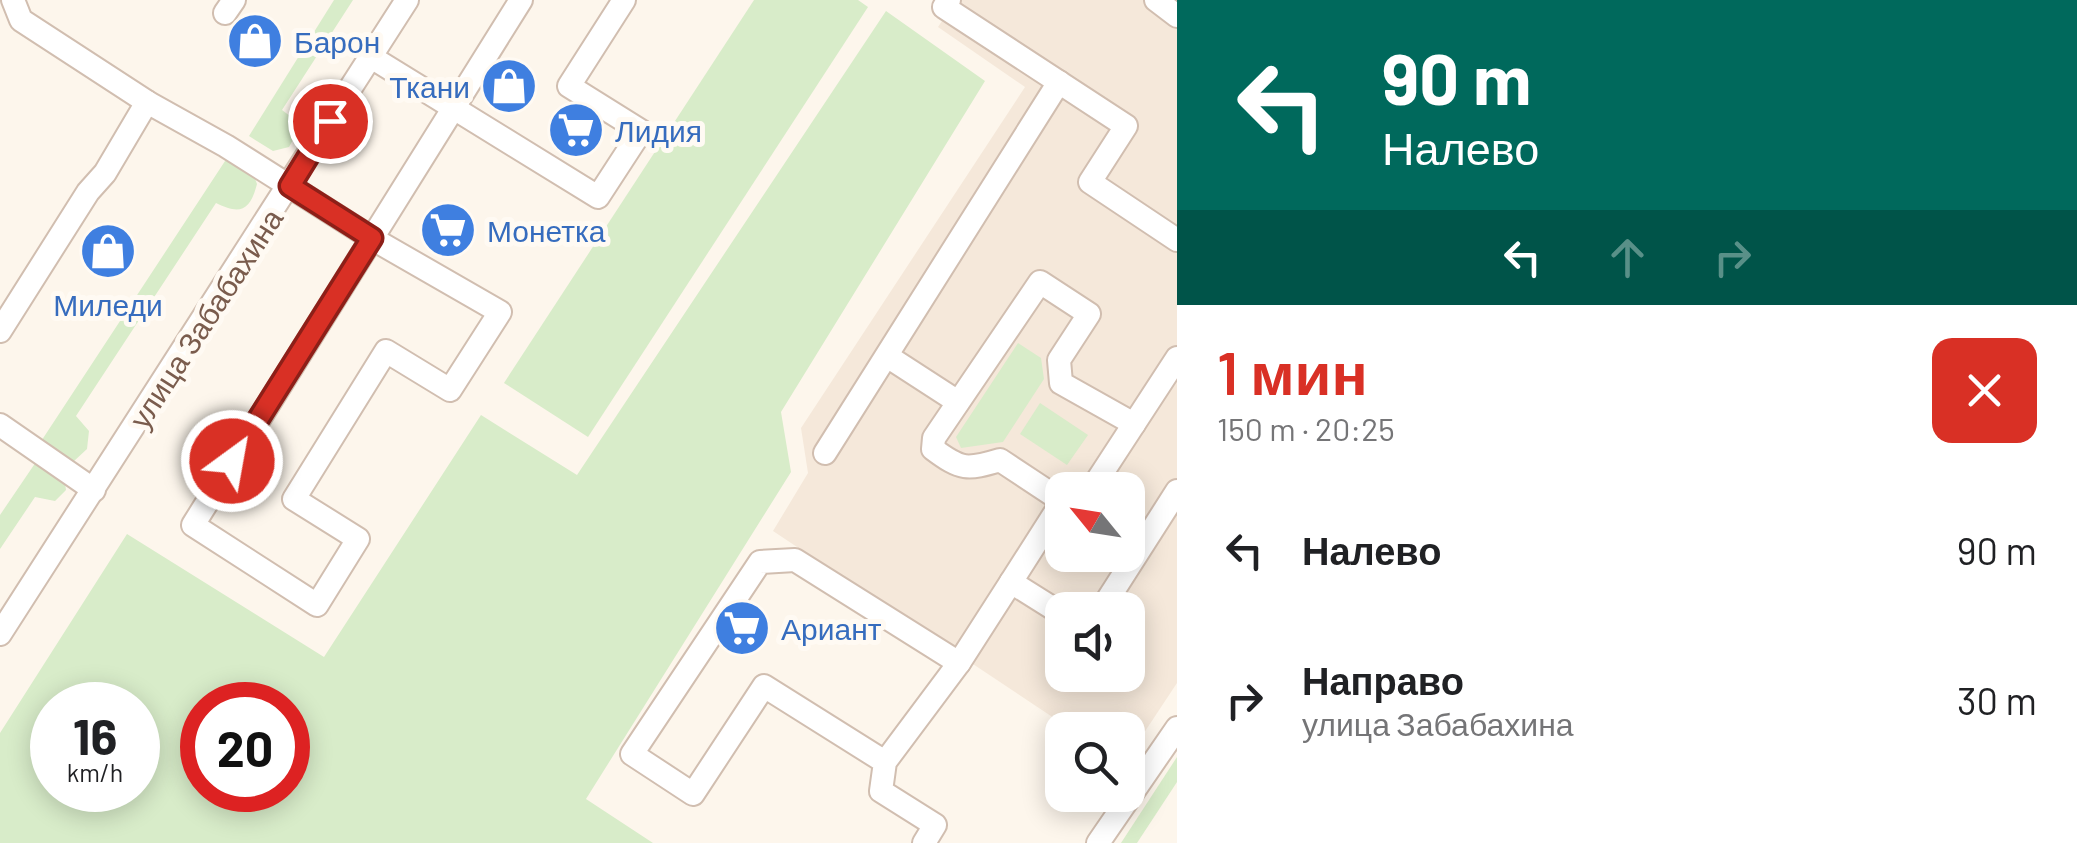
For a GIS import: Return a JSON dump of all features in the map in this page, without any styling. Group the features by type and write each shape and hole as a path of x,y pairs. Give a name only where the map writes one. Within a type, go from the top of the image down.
{"street":[{"path":"13,0 21,20 147,102 372,238 500,312 450,390 386,351 314,466 294,499 358,539 317,605 192,525 372,238 521,0"},
{"name":"улица Забабахина","path":"0,634 407,0"},
{"path":"371,57 598,197 642,131 568,86 624,0"},
{"path":"949,0 944,7 1126,126 1090,182 1177,240"},
{"path":"1156,0 1177,16"},
{"path":"825,453 1059,82"},
{"path":"0,331 88,192 105,173 147,102"},
{"path":"1045,490 1000,460 982,466 957,466 934,449 934,438 1040,282 1089,314 1059,360 1061,382 1134,424"},
{"path":"886,356 958,402"},
{"path":"1103,472 1134,424 1168,391 1177,358"},
{"path":"0,425 94,490"},
{"path":"1112,592 1177,491"},
{"path":"924,843 935,825 882,791 885,762 960,663 1045,528"},
{"path":"885,762 764,686 693,794 632,754 760,562 795,560 960,663"},
{"path":"1011,582 1045,603"},
{"path":"1098,843 1177,728"}],"shaded area":[{"path":"956,0 1177,0 1177,683 1145,731 1145,712 1045,712 773,531 808,473 801,428 1025,87 938,27"}],"green space":[{"path":"334,0 353,0 282,110 299,129 289,147 273,151 249,136"},
{"path":"754,0 858,0 868,7 588,437 504,383"},
{"path":"886,11 985,81 781,412 791,472 586,799 653,843 0,843 0,733 30,686 30,812 160,812 160,682 33,682 127,534 324,657 481,415 577,475"},
{"path":"229,155 254,176 257,184 251,200 238,209 216,203 76,416 89,431 87,449 73,462 36,449"},
{"path":"1018,343 1041,358 1044,379 1003,442 961,448 956,437"},
{"path":"1040,403 1088,435 1067,465 1020,434"},
{"path":"38,459 65,483 66,490 55,501 35,497 0,549 0,515"},
{"path":"1177,757 1177,782 1137,843 1121,843 1141,812 1145,812"}],"place":[{"name":"Барон","path":"255,41"},
{"name":"Ткани","path":"509,86"},
{"name":"Лидия","path":"576,130"},
{"name":"Монетка","path":"448,230"},
{"name":"Миледи","path":"108,251"},
{"name":"Ариант","path":"742,628"}],"route":[{"path":"232,461 372,238 290,186 330,121"}]}
